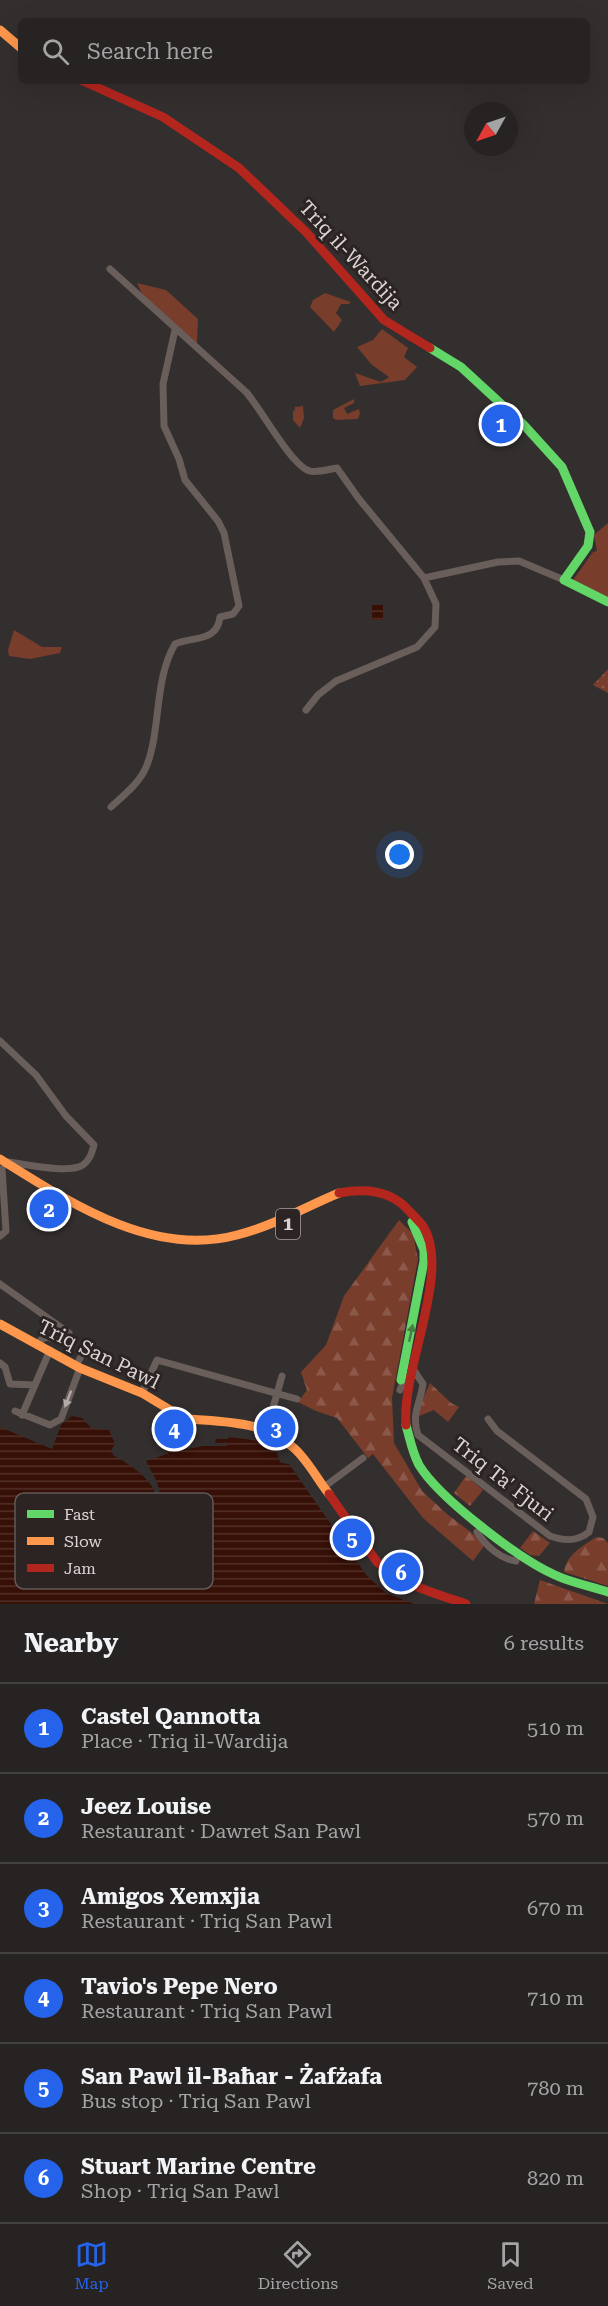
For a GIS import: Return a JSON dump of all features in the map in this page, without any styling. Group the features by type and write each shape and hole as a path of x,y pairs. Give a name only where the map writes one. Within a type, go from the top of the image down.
{"main road":[{"path":"0,30 18,45"},
{"name":"Triq il-Wardija","path":"90,84 163,117 239,168 306,232 384,320 461,367 523,424 562,467 590,532 588,546 564,580"},
{"path":"564,580 608,602"},
{"name":"1","path":"1,1164 98,1215 138,1232 175,1239 219,1239 261,1228 338,1193 349,1191 363,1190 387,1194 399,1200 418,1217 428,1233 432,1250 431,1281 409,1383 406,1421 408,1440 413,1453 430,1481 446,1498 522,1557 553,1574 608,1592"},
{"name":"1","path":"1,1164 112,1231 135,1239 170,1246 218,1246 260,1236 351,1198 364,1197 395,1207 411,1221 424,1251 423,1276 400,1390 399,1424 406,1457 426,1487 442,1504 516,1561 552,1582 608,1599"},
{"name":"Triq San Pawl","path":"0,1324 78,1367 142,1393 180,1416 189,1419 250,1425 267,1429 283,1437 297,1450 377,1562 386,1571 410,1586 466,1604"}],"street":[{"path":"110,269 246,392 257,405 273,432 301,467 310,472 337,468 342,472 358,499 424,578 436,604 435,627 417,647 336,681 318,695 306,710"},
{"path":"111,807 135,784 147,765 165,672 175,644 213,634 219,628 220,617 233,614 239,606 224,532 218,521 185,480 179,459 164,426 163,384 175,330"},
{"path":"424,578 498,562 519,561 564,580"},
{"path":"0,1041 36,1075 66,1116 94,1145 92,1154 85,1164 80,1166 1,1164 6,1231 0,1236"},
{"path":"0,1284 69,1333 64,1340 46,1337 42,1338 38,1344"},
{"path":"50,1350 35,1385 18,1413 50,1425 61,1419 88,1343"},
{"path":"142,1393 157,1360 297,1399"},
{"path":"0,1363 5,1367 10,1384 35,1385"},
{"path":"400,1390 406,1374 412,1368 423,1384 422,1392"},
{"path":"267,1429 282,1376"},
{"path":"409,1383 413,1380 417,1381 422,1392"},
{"name":"Triq Ta' Fjuri","path":"422,1392 416,1407 414,1424 418,1435 550,1536 559,1539 576,1539 589,1532 593,1517 586,1499 497,1431 489,1419"},
{"path":"324,1487 363,1458"}],"green space":[{"path":"137,283 166,290 198,319 197,344 143,296"},
{"path":"325,293 351,302 341,304 336,313 342,320 334,332 310,307 313,300"},
{"path":"382,329 408,348 404,357 417,367 405,380 360,386 355,373 381,382 389,377 372,365 357,347 373,340"},
{"path":"354,399 354,403 344,408 347,414 359,409 358,419 336,420 333,418 333,410"},
{"path":"303,406 304,418 300,428 293,420 293,411 295,407"},
{"path":"608,523 608,599 573,580 593,552 597,551 594,535"},
{"path":"14,630 42,647 62,647 60,653 30,659 9,656 8,650"},
{"path":"608,669 608,693 593,685"},
{"path":"399,1220 413,1234 418,1259 392,1398 394,1443 422,1491 477,1537 484,1546 473,1561 423,1518 373,1454 368,1458 337,1418 298,1402 307,1390 301,1372 326,1345 344,1296"},
{"path":"430,1383 451,1403 459,1407 448,1422 434,1410 419,1416 419,1408"},
{"path":"466,1476 483,1490 470,1506 454,1493"},
{"path":"533,1531 550,1543 539,1556 530,1555 520,1548"},
{"path":"596,1537 603,1538 608,1543 608,1586 564,1572 572,1555"},
{"path":"540,1580 608,1604 534,1604"}],"shaded area":[{"path":"372,605 383,605 383,620 372,620"},
{"path":"72,1416 82,1418 91,1428 109,1430 115,1444 111,1450 113,1455 148,1481 155,1493 15,1493 15,1589 213,1589 213,1493 160,1493 146,1461 167,1454 169,1456 167,1450 169,1449 172,1452 203,1446 227,1446 227,1444 215,1443 216,1439 228,1439 229,1437 253,1440 275,1451 281,1463 289,1464 367,1576 386,1593 414,1604 0,1604 0,1427 52,1449 61,1425"}],"traffic: fast":[{"path":"430,348 461,367 523,424 562,467 590,532 588,546 564,580 608,602"},
{"path":"401,1380 424,1261 424,1250 412,1222"},
{"path":"406,1425 419,1465 429,1479 461,1510 501,1542 540,1567 574,1582 608,1592"}],"traffic: slow":[{"path":"0,30 18,45"},
{"path":"0,1159 54,1192 112,1222 174,1239 205,1240 237,1235 276,1221 339,1193"},
{"path":"0,1324 80,1368 142,1393 180,1416 189,1419 231,1422 271,1433 284,1440 300,1454 329,1494"}],"traffic: jam":[{"path":"90,84 163,117 239,168 306,232 384,320 430,348"},
{"path":"339,1193 378,1192 395,1199 423,1226 430,1245 432,1268 429,1294 406,1403 406,1425"},
{"path":"329,1494 377,1562 397,1577 466,1604"}],"place":[{"name":"Castel Qannotta","path":"501,424"},
{"name":"Jeez Louise","path":"49,1209"},
{"name":"Amigos Xemxjia","path":"276,1428"},
{"name":"Tavio's Pepe Nero","path":"174,1429"},
{"name":"San Pawl il-Baħar - Żafżafa","path":"352,1538"},
{"name":"Stuart Marine Centre","path":"401,1572"}]}
